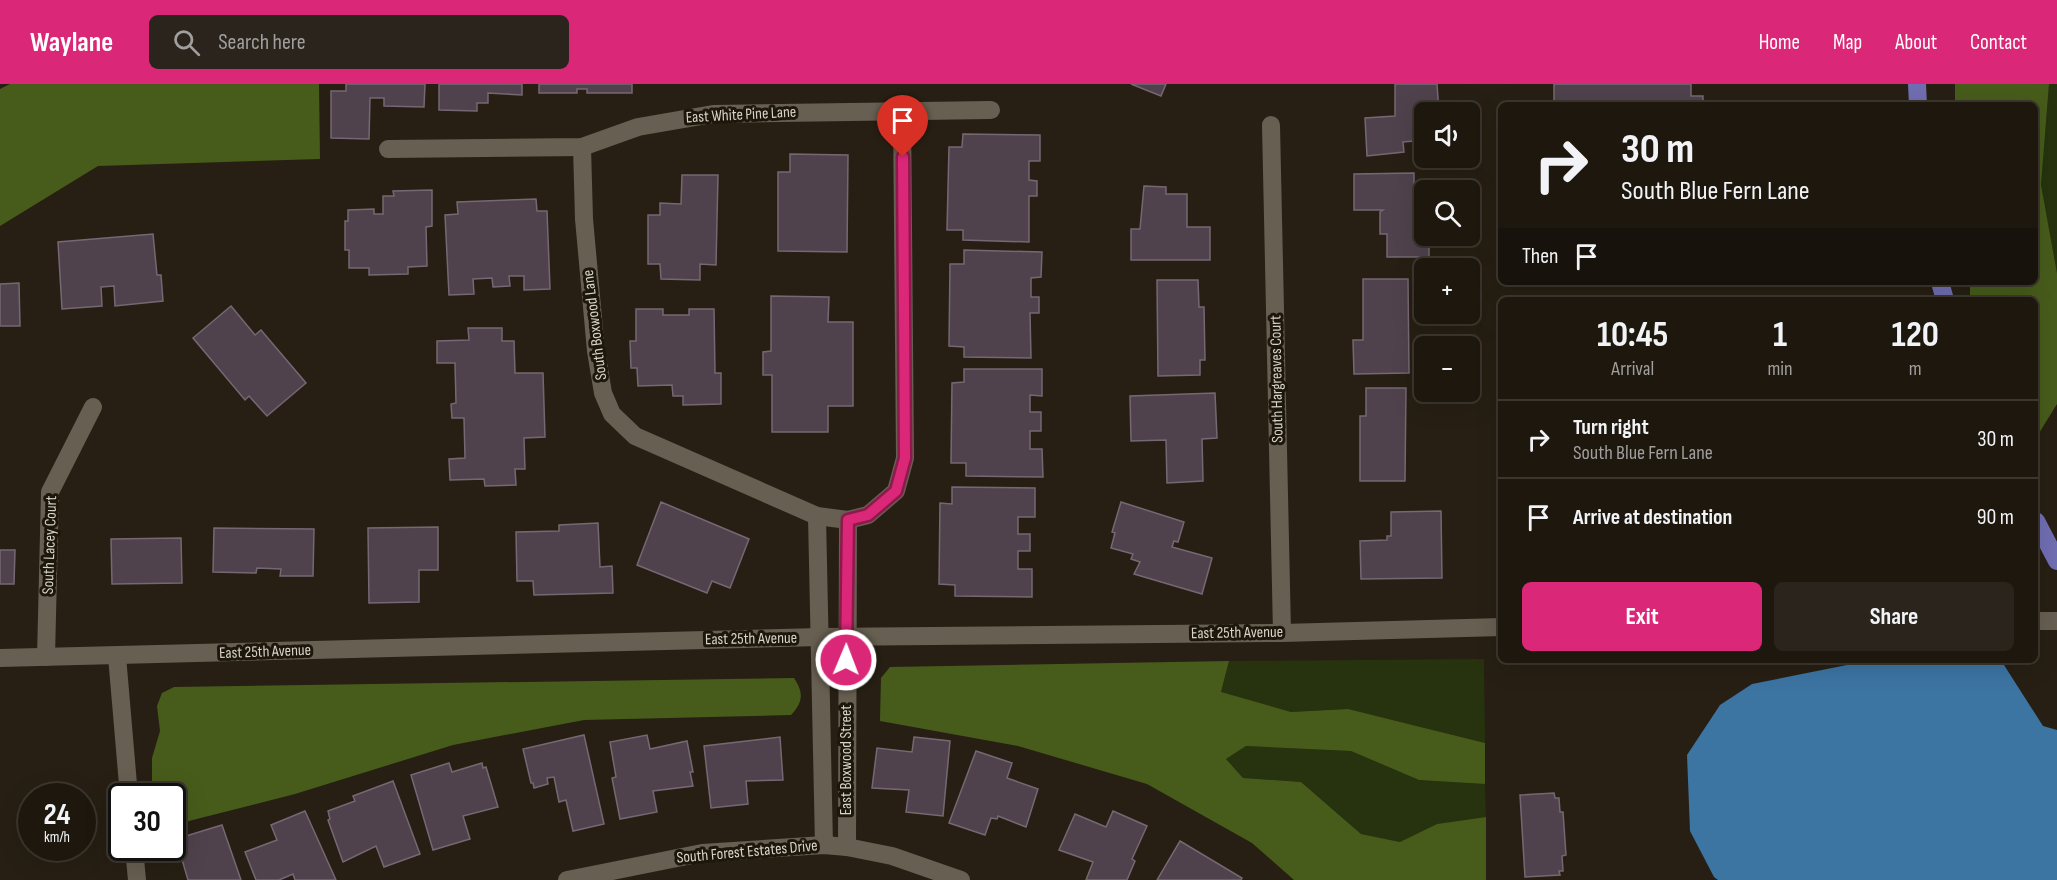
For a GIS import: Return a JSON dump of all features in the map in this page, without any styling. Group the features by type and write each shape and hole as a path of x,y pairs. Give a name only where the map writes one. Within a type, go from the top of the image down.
{"main road":[{"path":"1917,84 1918,102"},
{"path":"2038,525 2057,561"}],"street":[{"path":"846,637 848,520 868,515 896,491 905,458 902,110"},
{"name":"East White Pine Lane","path":"388,149 582,147 638,127 713,114 991,110"},
{"name":"South Hargreaves Court","path":"1271,125 1282,633"},
{"name":"South Boxwood Lane","path":"582,147 584,219 596,351 603,393 612,414 635,436 818,516 848,520"},
{"name":"South Lacey Court","path":"46,657 50,492 93,406"},
{"path":"818,516 820,637"},
{"path":"2038,621 2057,621"},
{"name":"East 25th Avenue","path":"0,658 820,637 1282,633 1498,627"},
{"name":"East Boxwood Street","path":"820,637 824,845"},
{"name":"East Boxwood Street","path":"846,637 847,847"},
{"path":"117,656 128,783"},
{"name":"South Forest Estates Drive","path":"567,880 600,876 702,853 824,845 892,856 961,880"},
{"path":"135,861 137,880"}],"green space":[{"path":"10,84 319,84 320,159 98,166 0,226 0,89"},
{"path":"1955,84 2049,84 2041,185 2057,273 2057,404 2038,435 2038,297 1970,297 1970,285 2038,285 2038,102 1955,102"},
{"path":"2049,84 2057,84 2057,273 2041,186"},
{"path":"1484,659 1485,743 1348,709 1291,712 1221,693 1229,661"},
{"path":"1229,661 1221,692 1291,712 1348,709 1485,743 1485,784 1419,780 1351,751 1246,746 1226,759 1243,778 1301,782 1361,834 1400,842 1437,824 1486,817 1486,880 1294,880 1252,843 1147,784 1018,746 880,721 881,678 890,667"},
{"path":"794,678 801,697 791,715 584,720 453,745 295,794 186,822 186,783 152,783 152,758 160,731 157,706 162,693 174,687"},
{"path":"1246,746 1351,751 1419,780 1485,784 1486,817 1437,824 1401,842 1361,834 1301,782 1243,778 1226,759"}],"water":[{"path":"1847,665 2004,665 2043,726 2057,730 2057,880 1718,880 1714,877 1690,831 1687,755 1720,705 1752,684"}],"building":[{"path":"346,84 425,84 424,107 384,106 384,98 370,98 369,139 331,138 331,91 346,91"},
{"path":"439,84 522,84 522,95 488,93 488,103 477,103 477,111 439,110"},
{"path":"539,84 632,84 632,93 587,93 587,89 577,89 577,93 539,93"},
{"path":"1131,84 1166,84 1161,96"},
{"path":"1395,84 1437,84 1438,102 1414,102 1414,141 1403,142 1404,152 1367,156 1365,118 1395,116"},
{"path":"1554,84 1691,84 1691,96 1703,96 1703,102 1554,102"},
{"path":"963,134 1040,135 1040,161 1029,161 1029,180 1037,181 1037,196 1029,196 1029,242 963,240 963,230 947,230 949,147 962,147"},
{"path":"790,154 848,155 847,252 778,251 778,172 790,172"},
{"path":"1414,173 1414,246 1429,246 1429,257 1387,257 1387,234 1380,234 1380,212 1383,210 1354,210 1354,174"},
{"path":"682,175 718,175 716,265 700,264 700,280 661,279 660,264 648,264 648,215 660,215 660,203 681,204"},
{"path":"1144,186 1166,187 1166,194 1187,194 1187,227 1210,227 1210,260 1131,260 1131,229 1140,229"},
{"path":"432,190 432,226 426,227 427,266 408,267 408,274 369,275 369,268 349,268 349,250 345,250 345,221 348,221 348,210 374,209 374,214 383,214 383,196 394,196 393,191"},
{"path":"536,199 537,211 547,211 550,289 524,290 524,276 509,276 510,286 493,287 492,278 473,279 474,294 449,295 445,215 458,214 457,202"},
{"path":"153,234 157,275 161,275 163,301 115,306 114,286 101,287 102,306 62,309 58,242"},
{"path":"964,250 1042,252 1041,277 1031,278 1031,297 1039,297 1039,313 1030,313 1031,358 964,357 964,347 949,346 950,264 964,264"},
{"path":"1363,279 1408,279 1409,373 1354,374 1353,340 1363,340"},
{"path":"1157,280 1198,280 1199,307 1204,307 1205,360 1200,360 1200,375 1158,376"},
{"path":"19,283 20,326 0,326 0,284"},
{"path":"771,296 829,297 828,322 853,322 853,406 828,406 828,432 772,432 772,375 763,375 763,352 771,351"},
{"path":"231,306 255,335 261,330 306,383 267,416 249,396 245,400 193,338"},
{"path":"636,309 663,309 663,315 689,315 689,309 714,309 715,373 721,373 721,404 683,405 683,396 673,396 672,385 638,386 637,368 631,368 630,341 636,341"},
{"path":"468,328 502,328 502,341 514,341 515,373 543,373 545,437 524,438 525,469 515,469 516,485 485,486 484,479 450,480 449,459 465,458 464,418 452,418 451,404 456,403 455,363 437,363 437,341 469,340"},
{"path":"964,369 1042,369 1042,396 1030,395 1030,412 1041,412 1041,431 1030,431 1030,449 1042,449 1043,477 966,476 966,463 951,463 952,383 964,382"},
{"path":"1366,388 1406,388 1405,481 1360,481 1360,416 1366,416"},
{"path":"1215,393 1217,438 1202,439 1203,481 1167,483 1166,440 1131,441 1130,396"},
{"path":"952,487 1035,488 1035,517 1018,517 1018,534 1030,534 1030,551 1018,551 1018,569 1032,569 1032,597 955,596 955,585 939,584 940,503 952,504"},
{"path":"661,502 749,539 730,588 712,581 707,593 637,565"},
{"path":"1121,502 1184,522 1178,542 1174,541 1172,547 1212,558 1202,594 1134,574 1140,562 1131,559 1133,554 1111,548 1115,533 1112,532"},
{"path":"1441,511 1442,578 1361,579 1360,541 1387,540 1387,536 1391,536 1391,512"},
{"path":"598,523 600,567 612,566 613,593 534,595 533,581 517,581 516,532 559,531 559,525"},
{"path":"438,527 438,570 419,570 419,602 369,603 368,528"},
{"path":"214,528 314,529 313,576 280,576 281,569 257,568 256,573 213,572"},
{"path":"181,538 182,583 112,584 111,539"},
{"path":"0,550 15,550 14,584 0,584"},
{"path":"584,735 604,824 573,831 566,800 559,802 554,777 547,778 548,784 534,788 523,749"},
{"path":"647,735 650,749 687,741 693,772 690,772 693,786 653,791 657,812 620,819 612,778 616,777 610,742"},
{"path":"780,737 783,780 746,781 748,804 711,808 704,746"},
{"path":"914,737 950,741 943,816 906,812 909,790 872,788 877,748 912,752"},
{"path":"976,751 1012,763 1007,778 1038,789 1026,827 998,816 997,819 991,818 985,835 949,823"},
{"path":"449,763 452,772 482,763 483,768 486,767 498,807 463,816 470,839 433,850 411,775"},
{"path":"393,781 420,854 384,867 376,846 343,862 328,820 330,819 328,811 355,801 353,796"},
{"path":"1554,793 1555,798 1559,798 1560,812 1563,812 1566,855 1562,856 1563,871 1559,871 1560,875 1525,877 1520,795"},
{"path":"305,811 336,880 295,880 293,874 279,880 256,880 245,852 277,840 271,825"},
{"path":"1113,811 1147,826 1132,859 1135,861 1127,880 1086,880 1093,862 1059,850 1075,814 1106,827"},
{"path":"222,825 241,880 188,880 182,861 186,861 186,836"},
{"path":"1180,841 1242,878 1241,880 1157,880"}],"route":[{"path":"846,660 848,520 868,515 896,491 905,458 903,157"}]}
